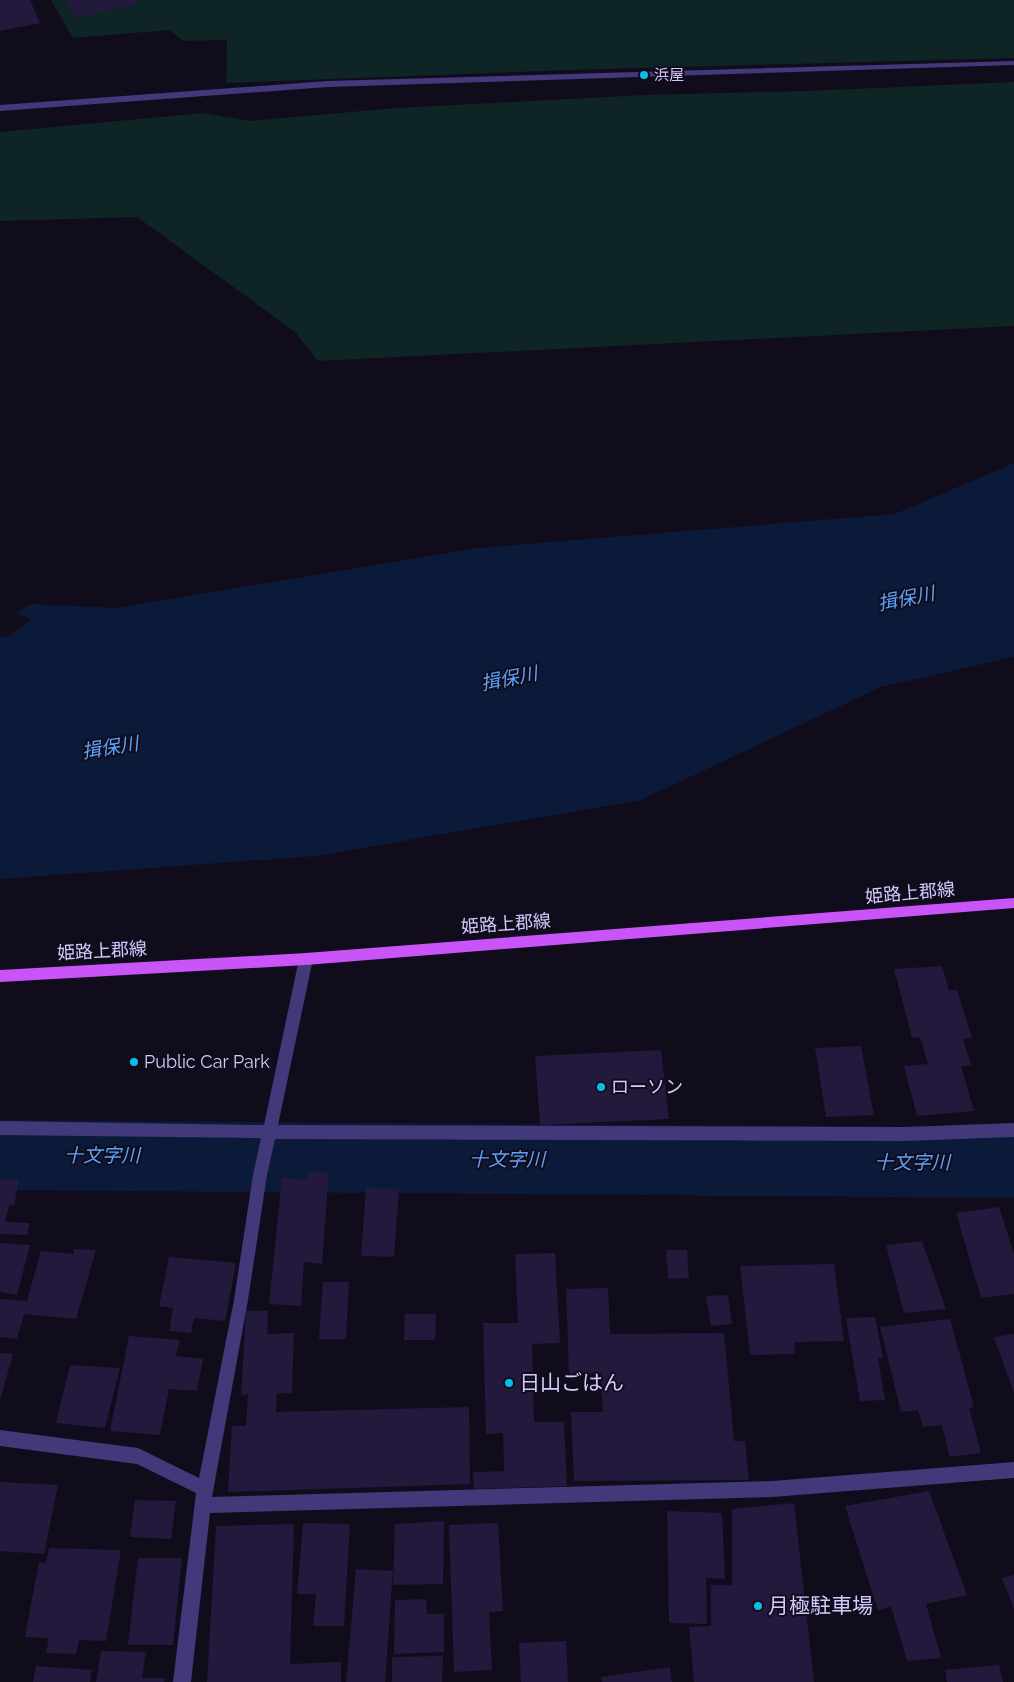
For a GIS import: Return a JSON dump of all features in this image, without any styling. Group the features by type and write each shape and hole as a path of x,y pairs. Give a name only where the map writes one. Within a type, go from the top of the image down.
{"main road":[{"name":"姫路上郡線","path":"0,976 306,959 1014,903"}],"street":[{"path":"0,108 328,84 1014,63"},
{"path":"182,1682 204,1497 241,1300 268,1132 306,959"},
{"path":"0,1128 268,1132 904,1134 1014,1130"},
{"path":"0,1438 138,1456 204,1497 772,1489 1014,1470"}],"green space":[{"path":"51,0 1014,0 1014,58 569,70 226,83 227,40 183,41 169,30 73,38"},
{"path":"1014,82 1014,326 318,361 295,332 137,217 0,221 0,132 203,113 249,121 397,108 644,95 806,91"}],"water":[{"name":"揖保川","path":"1014,463 1014,657 881,687 641,800 316,856 0,879 0,637 9,636 32,619 14,613 32,604 116,608 478,548 895,514"}],"building":[{"path":"0,0 30,0 40,23 0,31"},
{"path":"65,0 138,0 140,3 75,18"},
{"path":"942,966 949,990 957,990 972,1038 963,1039 971,1065 961,1066 974,1111 917,1116 904,1066 928,1064 920,1037 912,1038 894,969"},
{"path":"861,1046 874,1115 826,1117 815,1048"},
{"name":"ローソン","path":"661,1050 669,1119 540,1125 535,1056"},
{"path":"309,1172 329,1173 322,1264 304,1262 301,1306 269,1304 282,1178 307,1180"},
{"path":"0,1179 19,1180 14,1206 9,1205 5,1222 30,1223 27,1235 0,1234"},
{"path":"366,1188 399,1189 394,1257 361,1256"},
{"path":"999,1207 1014,1254 1014,1294 981,1298 956,1213"},
{"path":"922,1241 946,1309 904,1313 886,1245"},
{"path":"0,1243 30,1245 17,1295 0,1292"},
{"path":"74,1249 96,1250 76,1319 24,1314 17,1339 0,1337 0,1299 27,1301 41,1251 73,1254"},
{"path":"666,1250 687,1250 689,1278 668,1279"},
{"name":"日山ごはん","path":"555,1253 560,1343 532,1344 534,1422 564,1422 567,1486 474,1489 473,1472 504,1471 503,1433 486,1434 483,1323 518,1323 515,1254"},
{"path":"169,1257 236,1263 225,1321 194,1318 191,1333 169,1331 173,1308 159,1306"},
{"path":"834,1264 844,1341 794,1342 795,1354 750,1355 740,1266"},
{"path":"323,1282 349,1282 346,1339 319,1339"},
{"path":"608,1288 610,1334 724,1333 734,1441 745,1441 749,1480 574,1481 571,1412 603,1412 601,1373 569,1374 566,1289"},
{"path":"728,1295 732,1324 711,1326 706,1296"},
{"path":"246,1311 268,1311 267,1334 294,1333 292,1393 277,1393 276,1412 469,1407 470,1484 228,1492 232,1426 246,1426 248,1394 241,1395"},
{"path":"405,1314 436,1314 435,1340 404,1340"},
{"path":"875,1317 883,1358 878,1358 885,1400 860,1401 846,1318"},
{"path":"950,1319 974,1407 969,1408 981,1453 950,1457 942,1425 923,1427 918,1410 901,1412 880,1327"},
{"path":"1014,1334 1014,1393 994,1337"},
{"path":"129,1336 180,1340 176,1356 203,1359 197,1391 169,1389 160,1435 110,1431"},
{"path":"0,1353 13,1354 1,1397 0,1397"},
{"path":"70,1365 120,1368 105,1428 56,1423"},
{"path":"0,1482 58,1485 44,1554 0,1551"},
{"path":"929,1491 967,1595 926,1604 941,1658 907,1661 891,1606 878,1611 845,1506"},
{"path":"135,1500 176,1501 171,1539 130,1537"},
{"name":"月極駐車場","path":"794,1503 814,1682 694,1682 689,1627 711,1626 711,1585 732,1585 732,1509"},
{"path":"667,1511 722,1513 725,1579 706,1578 707,1624 669,1623"},
{"path":"444,1521 443,1584 393,1585 395,1524"},
{"path":"303,1523 350,1524 344,1626 313,1626 316,1594 297,1594"},
{"path":"498,1523 503,1611 489,1612 492,1670 454,1672 449,1525"},
{"path":"294,1524 290,1664 341,1662 341,1682 207,1682 216,1526"},
{"path":"49,1548 121,1550 106,1641 79,1640 76,1654 46,1653 49,1638 25,1637 39,1562 46,1563"},
{"path":"138,1558 182,1558 173,1645 128,1645"},
{"path":"356,1569 393,1571 385,1682 346,1682"},
{"path":"1014,1575 1014,1609 1002,1578"},
{"path":"426,1599 427,1614 444,1614 444,1652 394,1654 395,1600"},
{"path":"566,1641 568,1682 521,1682 519,1643"},
{"path":"101,1651 146,1652 142,1678 165,1678 164,1682 96,1682"},
{"path":"443,1656 442,1682 392,1682 392,1657"},
{"path":"999,1665 1003,1682 947,1682 945,1670"},
{"path":"36,1666 92,1670 90,1682 33,1682"},
{"path":"670,1667 672,1682 602,1682 601,1677"}],"waterway":[{"name":"十文字川","path":"0,1155 1014,1163"}],"place":[{"name":"浜屋","path":"644,75"},
{"name":"Public Car Park","path":"134,1062"},
{"name":"ローソン","path":"601,1087"},
{"name":"日山ごはん","path":"509,1383"},
{"name":"月極駐車場","path":"758,1606"}]}
